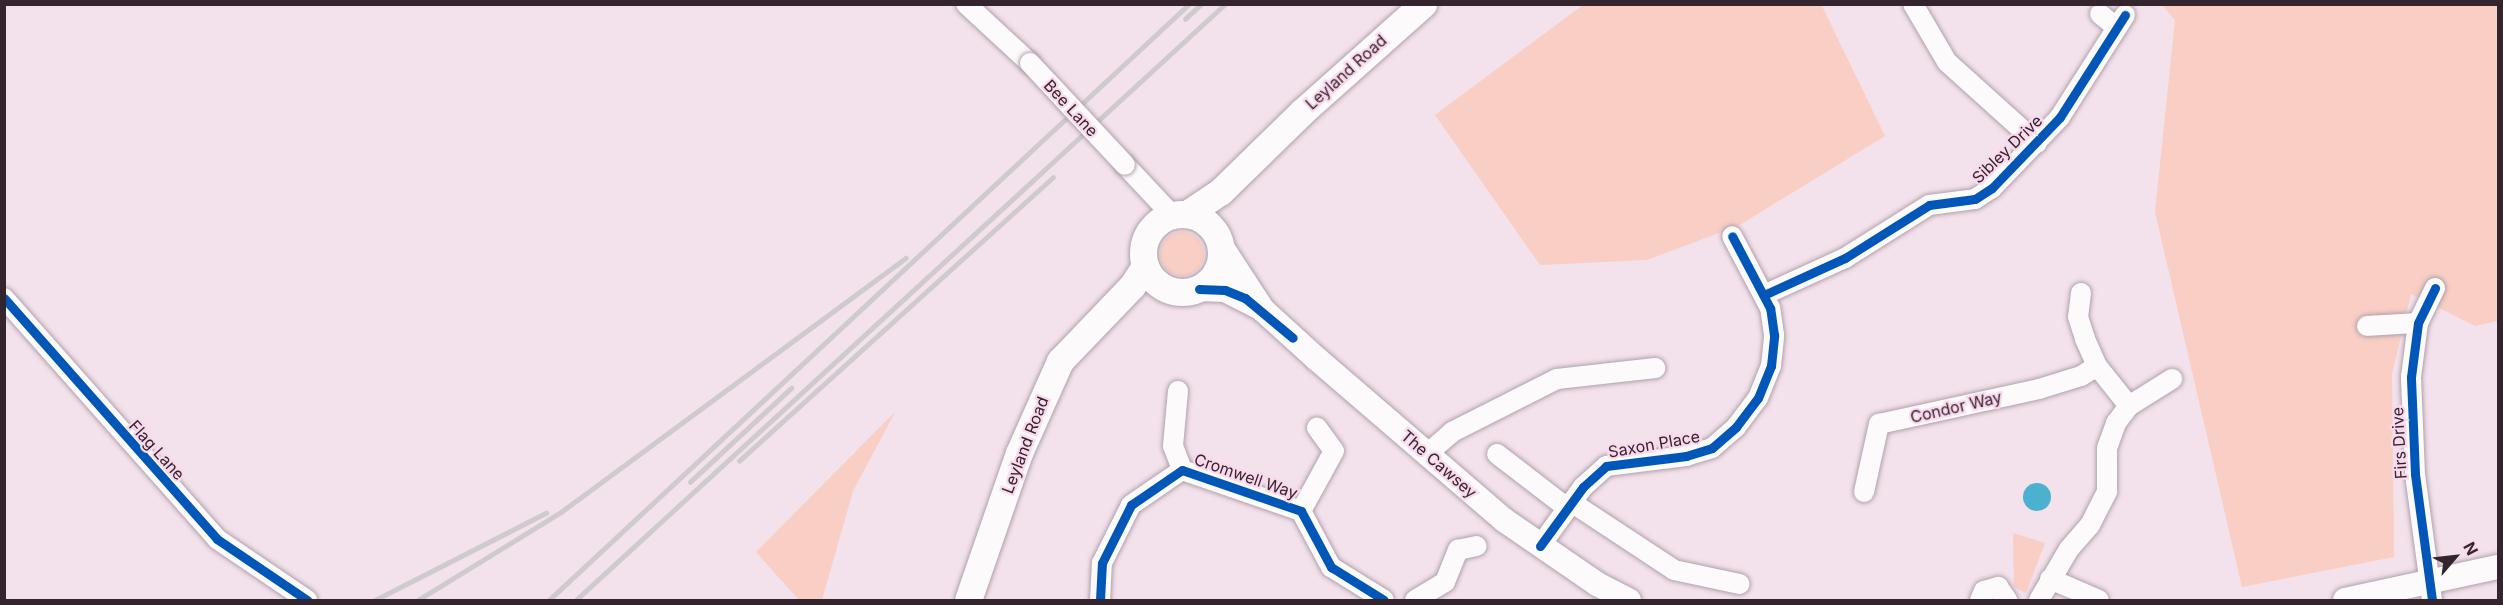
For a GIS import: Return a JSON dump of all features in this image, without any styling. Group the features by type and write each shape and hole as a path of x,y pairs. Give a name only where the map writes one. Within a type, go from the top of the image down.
{"main road":[{"name":"Leyland Road","path":"1198,225 1220,192 1303,111 1424,4"},
{"path":"1198,225 1217,270 1199,289 1170,290 1151,276 1145,266 1146,239 1153,228 1198,225"},
{"name":"Leyland Road","path":"968,600 1019,453 1055,370 1083,333 1111,306 1145,266"},
{"name":"Leyland Road","path":"1111,306 1170,290"}],"street":[{"name":"Bee Lane","path":"966,4 1030,63 1125,165 1198,225"},
{"path":"1913,4 1947,62 2037,143"},
{"name":"Sibley Drive","path":"1766,294 1845,258 1929,205 1975,199 1992,188 2037,143 2091,73 2121,21 2100,14"},
{"name":"The Cawsey","path":"1198,225 1263,310 1427,454 1540,546 1629,600"},
{"name":"Saxon Place","path":"1540,546 1569,505 1606,466 1686,456 1712,448 1736,427 1758,398 1771,366 1774,335 1766,294 1732,236"},
{"name":"Firs Drive","path":"2430,591 2415,474 2411,387 2412,354 2418,323 2435,288"},
{"name":"The Cawsey","path":"1199,289 1225,290 1263,310"},
{"path":"2081,293 2078,316 2097,366 2129,406"},
{"name":"Flag Lane","path":"4,297 217,539 299,595"},
{"path":"2367,326 2418,323"},
{"name":"Condor Way","path":"1864,492 1879,424 2039,390 2081,376 2097,366"},
{"path":"1427,454 1452,432 1557,379 1654,368"},
{"path":"2039,600 2068,549 2090,525 2107,491 2107,448 2116,423 2129,406 2172,379"},
{"name":"Cromwell Way","path":"1178,391 1173,446 1182,470"},
{"name":"Cromwell Way","path":"1301,511 1334,451 1317,428"},
{"path":"1497,454 1569,505 1674,570 1740,584"},
{"name":"Cromwell Way","path":"1182,470 1301,511 1331,567 1384,600"},
{"name":"Cromwell Way","path":"1100,600 1102,563 1131,505 1182,470"},
{"path":"1415,600 1445,582 1458,550 1477,546"},
{"path":"2345,600 2430,591 2499,567"},
{"path":"2050,579 2099,600"},
{"path":"1980,600 1984,591 1998,586 2007,600"}],"shaded area":[{"path":"1821,4 1885,136 1738,226 1647,260 1540,265 1435,115 1583,5"},
{"path":"2162,5 2498,5 2498,321 2475,326 2411,294 2392,374 2394,557 2242,587 2155,212 2175,20"},
{"path":"1182,232 1197,239 1204,254 1197,269 1182,276 1167,269 1160,254 1167,239"},
{"path":"895,412 853,491 822,600 799,600 756,552"},
{"path":"2013,533 2045,543 2026,593 2014,587"}],"water":[{"path":"2037,483 2047,487 2051,497 2047,507 2037,511 2027,507 2023,497 2027,487"}],"railway":[{"path":"549,600 1189,4"},
{"path":"1185,19 1201,4"},
{"path":"576,600 1225,4"},
{"path":"739,461 1053,177"},
{"path":"418,600 561,512 906,258"},
{"path":"690,482 791,388"},
{"path":"375,600 546,513"}],"cycle path":[{"path":"1766,294 1845,258 1929,205 1975,199 1992,188 2060,117 2125,15"},
{"path":"1540,546 1583,487 1606,466 1686,456 1712,448 1736,427 1758,398 1771,366 1774,335 1770,308 1732,236"},
{"path":"2432,600 2415,474 2411,377 2418,323 2435,288"},
{"path":"1199,289 1225,290 1245,298 1293,338"},
{"path":"4,298 217,539 307,600"},
{"path":"1100,600 1102,563 1131,505 1182,470 1301,511 1331,567 1384,600"}]}
